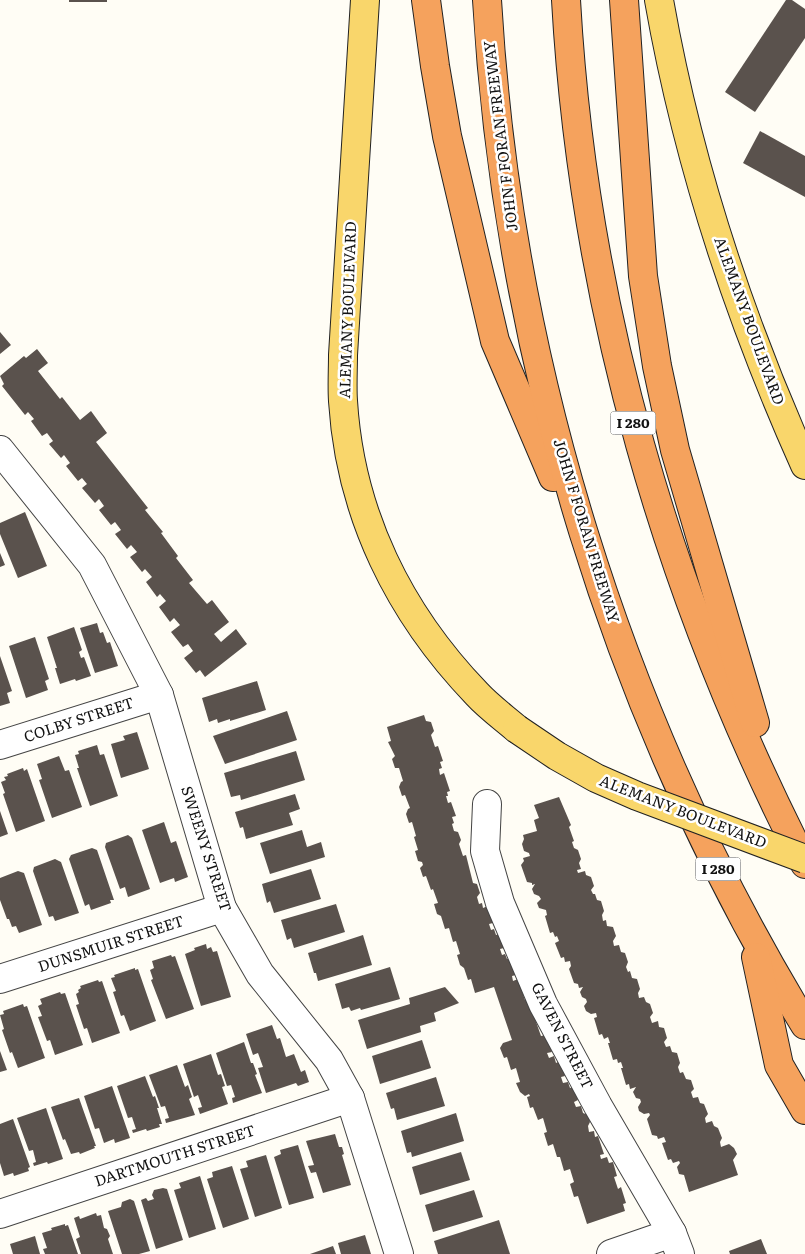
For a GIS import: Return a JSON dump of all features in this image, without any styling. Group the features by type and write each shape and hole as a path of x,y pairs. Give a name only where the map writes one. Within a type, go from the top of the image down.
{"highway":[{"path":"426,0 447,136 495,341 613,621"},
{"name":"JOHN F FORAN FREEWAY","path":"487,0 502,167 510,220 528,321 566,472 613,621 631,670 689,809 750,928 805,1025"},
{"name":"I 280","path":"566,0 574,98 588,205 607,310 632,417 662,521 698,624 738,724 805,864"},
{"path":"624,0 643,276 657,366 675,450 784,823"},
{"path":"750,928 779,1064 805,1110"}],"main road":[{"name":"ALEMANY BOULEVARD","path":"365,0 343,355 343,401 349,450 360,495 373,538 394,585 418,624 445,659 478,696 517,729 557,756 596,778 636,796 805,859"},
{"name":"ALEMANY BOULEVARD","path":"660,0 687,125 715,227 748,326 805,465"}],"street":[{"name":"SWEENY STREET","path":"4,460 92,565 159,695 222,908 260,974 329,1060 350,1098 399,1254"},
{"name":"COLBY STREET","path":"0,745 159,695"},
{"name":"GAVEN STREET","path":"487,804 485,851 500,903 543,1004 598,1106 676,1243"},
{"name":"DUNSMUIR STREET","path":"0,979 222,908"},
{"name":"DARTMOUTH STREET","path":"0,1214 350,1098"},
{"path":"611,1254 676,1243"}],"building":[{"path":"69,0 107,0 107,2 69,2"},
{"path":"786,0 792,0 805,9 805,38 755,112 725,92"},
{"path":"760,131 805,156 805,197 743,163"},
{"path":"0,332 11,345 0,354"},
{"path":"37,349 48,363 38,371 60,399 62,397 80,420 91,411 107,433 96,442 148,508 145,510 163,532 161,533 178,556 176,558 193,580 189,583 207,604 212,600 229,622 214,634 221,642 236,629 247,644 205,677 200,670 196,673 184,658 193,651 188,644 183,647 171,632 180,625 174,618 170,622 159,607 166,601 160,594 157,597 146,582 152,577 145,569 142,572 130,557 137,552 131,545 127,549 115,534 121,530 115,522 111,525 99,510 104,506 99,499 95,503 82,488 87,484 82,478 78,481 66,466 70,463 64,455 61,458 49,444 53,441 47,433 42,436 31,421 34,419 28,412 25,415 2,386 4,384 0,376 24,356 26,358"},
{"path":"25,512 47,566 18,578 0,534 0,523"},
{"path":"0,553 5,565 0,567"},
{"path":"97,623 100,633 103,632 107,643 110,642 118,666 95,673 80,628"},
{"path":"74,627 82,650 79,652 81,658 84,657 91,676 60,684 47,637"},
{"path":"35,637 49,679 45,681 48,690 26,698 9,646"},
{"path":"0,656 12,691 7,693 10,703 0,706"},
{"path":"257,681 266,710 230,721 230,719 218,723 217,719 209,722 202,698"},
{"path":"287,711 297,740 225,764 213,736"},
{"path":"424,715 426,721 431,722 434,731 431,735 435,747 438,746 443,761 440,762 442,768 439,769 440,775 444,773 450,791 447,792 448,796 446,796 448,803 451,802 456,816 452,817 454,823 452,824 454,831 458,832 461,840 459,844 463,856 466,855 473,883 477,884 480,893 477,897 479,904 482,903 483,908 488,906 493,923 489,924 491,930 494,929 496,935 499,934 504,948 500,949 502,955 505,954 507,959 511,958 516,975 512,976 513,981 518,979 525,1000 528,999 541,1036 546,1035 552,1052 547,1053 549,1058 554,1056 556,1063 560,1061 565,1076 561,1077 563,1083 568,1082 570,1088 573,1087 578,1100 574,1102 576,1107 581,1106 583,1113 588,1115 590,1122 588,1126 589,1132 594,1131 595,1137 598,1136 604,1154 600,1155 601,1159 607,1157 609,1163 613,1162 617,1176 614,1177 618,1189 621,1187 626,1203 623,1204 625,1211 587,1224 578,1196 574,1197 570,1184 574,1182 570,1169 564,1171 560,1157 557,1157 553,1144 548,1146 544,1133 547,1132 543,1118 538,1120 533,1107 530,1108 527,1097 530,1096 529,1094 525,1096 520,1092 516,1083 520,1082 516,1068 511,1070 507,1057 504,1058 500,1048 503,1043 512,1040 494,987 475,993 471,979 468,980 464,968 460,965 457,955 460,954 456,941 453,942 449,928 445,929 441,916 437,914 434,904 438,903 426,876 423,877 420,868 423,865 422,862 418,861 415,851 418,850 414,837 416,836 412,822 409,823 406,814 410,808 405,795 402,796 399,787 403,781 399,768 395,768 392,759 395,756 388,742 391,741 387,727"},
{"path":"137,732 149,769 121,778 111,744 125,740 123,736"},
{"path":"97,745 100,755 104,754 118,796 90,806 77,768 79,768 75,755 79,754 78,751"},
{"path":"296,751 305,780 241,800 240,795 231,797 224,773"},
{"path":"59,756 65,771 69,770 82,807 52,818 39,780 42,779 37,764"},
{"path":"23,768 24,771 27,769 45,821 16,832 3,794 5,793 1,782 6,780 4,777 8,776 7,774"},
{"path":"295,794 300,809 289,813 293,825 246,839 243,827 240,828 235,812"},
{"path":"559,797 571,825 569,827 574,841 572,842 574,848 578,850 581,859 579,863 581,869 577,870 578,873 585,871 586,875 591,877 594,886 591,890 597,900 601,901 604,911 602,915 603,921 606,920 607,926 613,927 616,936 613,941 614,946 619,945 621,952 625,953 628,962 626,967 628,972 630,971 632,978 637,979 640,989 638,993 639,998 644,997 646,1002 650,1004 653,1013 650,1017 652,1023 658,1021 659,1027 664,1028 667,1038 664,1042 666,1047 670,1046 672,1052 677,1053 680,1073 683,1072 686,1079 691,1080 694,1089 691,1092 693,1098 698,1097 700,1103 704,1104 708,1114 705,1118 706,1123 712,1121 714,1126 718,1128 722,1138 720,1142 721,1147 729,1144 734,1148 737,1154 733,1160 738,1175 689,1192 684,1175 679,1174 677,1167 680,1163 679,1161 673,1163 671,1159 668,1160 662,1143 666,1142 664,1137 658,1139 657,1136 652,1135 647,1119 650,1115 649,1113 644,1114 639,1111 638,1107 641,1102 633,1092 636,1087 630,1089 629,1084 626,1085 621,1062 618,1063 617,1059 613,1060 608,1037 604,1039 602,1034 599,1035 594,1018 597,1017 596,1013 591,1014 586,1011 584,1006 587,1002 580,992 583,987 579,988 578,984 574,983 569,969 571,966 570,961 565,962 564,957 561,958 555,943 559,941 557,936 555,937 553,932 550,933 545,916 547,915 546,910 539,908 537,903 541,899 534,894 532,889 535,884 532,885 532,883 527,882 521,865 524,861 523,858 530,856 529,853 524,851 522,844 523,835 537,831 534,820 539,818 534,805"},
{"path":"0,811 8,834 0,837"},
{"path":"164,822 171,843 176,841 188,877 175,882 174,878 160,883 142,830"},
{"path":"302,830 307,847 321,842 325,857 270,874 260,843"},
{"path":"128,835 132,838 150,889 128,897 125,887 120,889 105,847 106,843"},
{"path":"92,848 97,850 114,900 110,900 111,903 91,910 89,904 85,906 69,859 71,855"},
{"path":"55,859 61,862 79,913 55,921 53,916 49,917 33,871 34,867"},
{"path":"311,869 321,899 274,913 270,901 267,903 262,884"},
{"path":"18,871 24,873 42,925 19,933 16,926 12,927 9,919 7,919 0,900 0,878"},
{"path":"336,904 345,932 294,948 291,938 287,940 281,920"},
{"path":"363,935 372,965 318,981 308,953"},
{"path":"206,944 207,949 211,947 213,952 217,951 231,997 201,1006 185,954 195,950 194,948"},
{"path":"171,955 172,957 175,956 194,1009 166,1019 151,980 153,979 150,970 154,968 152,961"},
{"path":"390,967 400,999 361,1010 360,1008 351,1011 349,1007 342,1009 335,984"},
{"path":"135,968 135,970 138,969 156,1021 130,1031 124,1015 121,1016 113,992 116,991 111,978 115,977 114,975"},
{"path":"98,980 99,982 102,981 120,1033 92,1043 87,1028 84,1029 76,1005 79,1004 76,994 81,988 80,986"},
{"path":"445,987 459,1003 434,1013 436,1021 420,1026 421,1032 367,1049 358,1020 410,1004 409,998"},
{"path":"60,992 61,994 65,993 83,1045 55,1055 50,1040 47,1041 38,1017 42,1016 38,1006 42,1004 40,999"},
{"path":"23,1004 24,1007 27,1006 45,1058 18,1068 12,1052 10,1053 2,1030 4,1029 0,1015 4,1014 3,1011"},
{"path":"272,1025 277,1039 280,1038 286,1057 294,1054 301,1072 305,1070 309,1082 298,1086 296,1083 266,1093 258,1068 263,1067 258,1053 253,1055 246,1034"},
{"path":"422,1040 431,1068 380,1084 372,1056"},
{"path":"244,1042 257,1074 255,1075 262,1093 233,1103 232,1098 235,1097 231,1085 227,1086 216,1053"},
{"path":"0,1051 7,1070 0,1072"},
{"path":"211,1054 218,1075 221,1074 225,1086 222,1087 228,1104 200,1114 198,1108 202,1107 198,1095 194,1097 183,1064"},
{"path":"177,1065 185,1087 188,1085 192,1097 189,1099 195,1115 166,1123 165,1119 169,1118 165,1106 161,1107 149,1075"},
{"path":"145,1076 153,1097 155,1096 162,1124 159,1124 160,1127 133,1133 132,1130 136,1129 132,1117 128,1118 117,1086"},
{"path":"436,1077 445,1106 397,1120 394,1108 391,1109 386,1093"},
{"path":"112,1086 130,1138 115,1143 114,1139 104,1143 99,1128 95,1129 84,1096"},
{"path":"79,1098 96,1146 80,1154 79,1152 71,1154 65,1139 63,1140 51,1107"},
{"path":"46,1108 63,1159 34,1166 33,1163 36,1162 33,1150 29,1151 17,1118"},
{"path":"456,1113 464,1141 412,1157 411,1152 407,1153 401,1131"},
{"path":"13,1119 30,1167 28,1168 29,1171 14,1176 13,1173 4,1176 0,1163 0,1124"},
{"path":"335,1134 339,1147 342,1147 344,1154 342,1155 351,1185 323,1193 316,1172 311,1173 308,1166 314,1165 306,1141"},
{"path":"298,1145 314,1198 289,1205 274,1157 281,1154 280,1150"},
{"path":"461,1152 470,1180 420,1195 412,1167"},
{"path":"266,1155 282,1208 255,1217 240,1169 248,1167 246,1161"},
{"path":"232,1166 249,1219 223,1228 207,1179 213,1177 212,1172"},
{"path":"200,1176 216,1229 189,1238 174,1190 181,1188 179,1183"},
{"path":"167,1189 183,1240 156,1249 141,1200 146,1198 148,1201 154,1199 152,1195 154,1190"},
{"path":"474,1190 483,1217 433,1232 425,1205"},
{"path":"130,1199 134,1201 150,1251 139,1254 122,1254 108,1211 121,1207 122,1202"},
{"path":"96,1213 97,1216 101,1215 104,1228 107,1229 110,1236 108,1239 113,1254 81,1254 76,1239 80,1237 74,1218 79,1216 80,1219"},
{"path":"499,1220 510,1254 438,1254 434,1241"},
{"path":"65,1224 65,1226 68,1225 78,1254 45,1254 43,1249 47,1248 42,1233"},
{"path":"365,1235 371,1254 341,1254 338,1243"},
{"path":"35,1236 40,1254 13,1254 10,1244"},
{"path":"761,1239 767,1254 730,1254 729,1251"},
{"path":"333,1246 336,1254 310,1254"}]}
